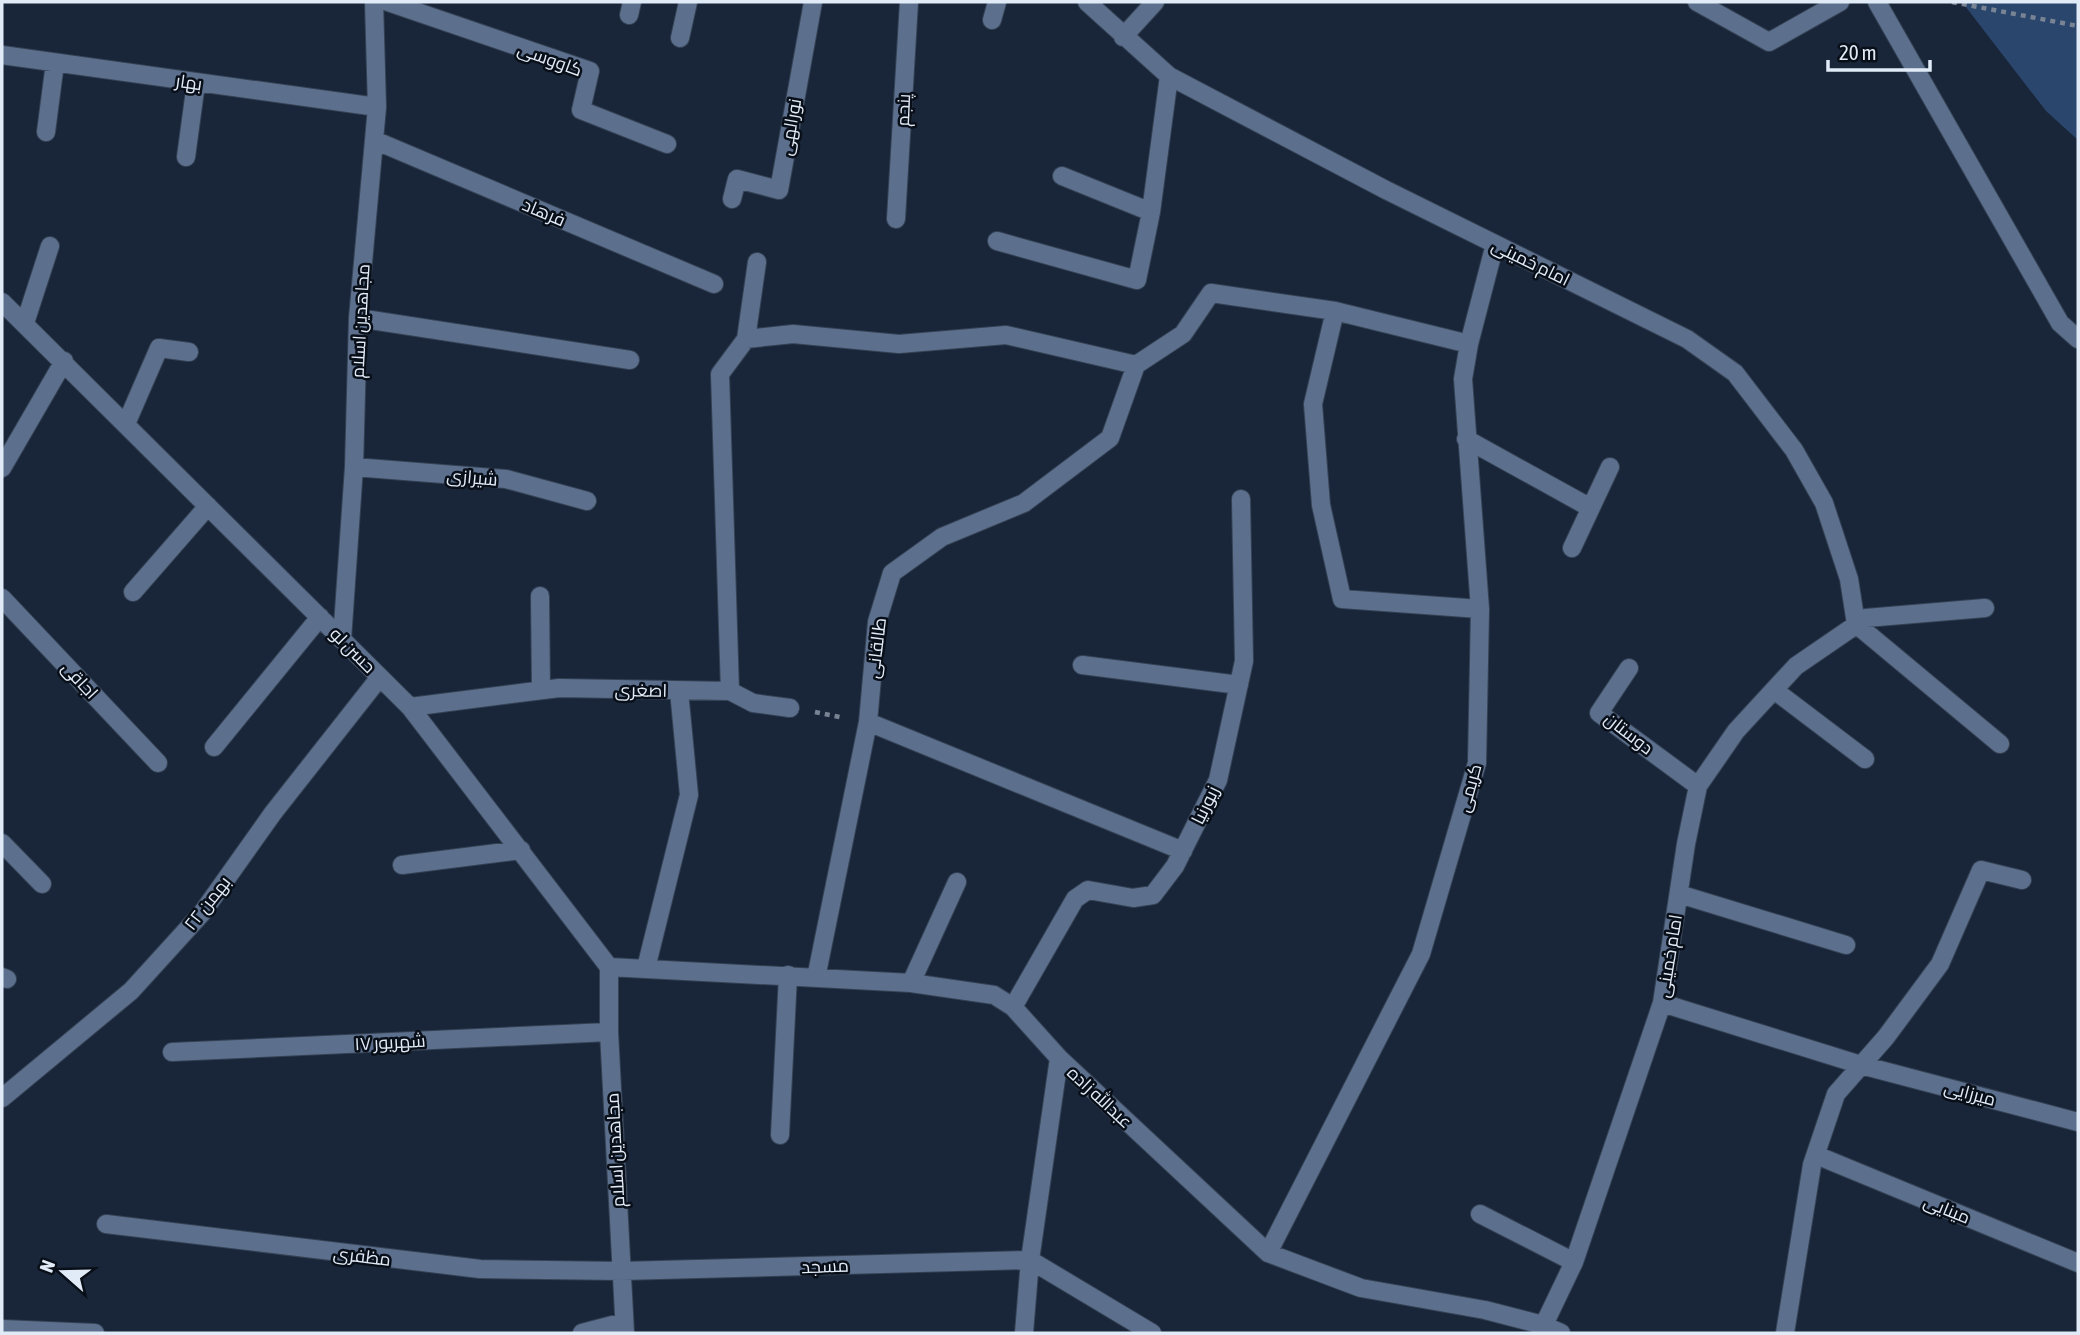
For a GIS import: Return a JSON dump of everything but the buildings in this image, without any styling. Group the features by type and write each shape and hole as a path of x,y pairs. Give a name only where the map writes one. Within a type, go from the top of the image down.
{"street":[{"name":"مجاهدین اسلام","path":"342,640 354,467 358,318 377,107 374,2"},
{"name":"کاووسی","path":"388,2 590,71 581,110 667,144"},
{"path":"680,38 688,2"},
{"name":"نورالهی","path":"732,199 737,179 779,190 813,2"},
{"name":"پنجم","path":"896,219 909,2"},
{"path":"992,20 997,2"},
{"name":"امام خمینی","path":"1087,2 1169,76 1686,339 1735,373 1794,450 1824,503 1849,579 1856,624"},
{"path":"1123,37 1155,2"},
{"path":"1697,2 1769,42 1840,2"},
{"path":"1877,2 2060,323 2078,339"},
{"name":"بهار","path":"2,55 377,107"},
{"path":"46,132 55,63"},
{"path":"997,241 1137,280 1151,212 1169,76"},
{"path":"186,157 196,83"},
{"name":"فرهاد","path":"374,140 714,284"},
{"path":"1062,176 1151,212"},
{"name":"کریمی","path":"1268,1253 1421,954 1477,763 1480,609 1465,439 1464,379 1469,344 1495,244"},
{"path":"25,323 50,246"},
{"path":"730,691 720,374 746,340 757,262"},
{"path":"746,340 793,334 899,344 1006,335 1136,365 1183,334 1211,293 1335,311 1469,344"},
{"name":"حسن لو","path":"2,302 410,707 609,967"},
{"path":"1335,311 1313,404 1321,505 1342,599 1480,609"},
{"path":"358,318 630,360"},
{"path":"126,424 159,348 189,352"},
{"path":"4,457 64,361"},
{"name":"طالقانی","path":"816,978 868,722 877,622 892,573 942,537 1024,503 1110,438 1136,365"},
{"path":"1465,439 1589,507"},
{"name":"شیرازی","path":"354,467 506,480 587,501"},
{"path":"1572,548 1610,467"},
{"name":"زیورنیا","path":"1013,1007 1075,898 1088,890 1133,898 1153,895 1183,851 1218,780 1244,662 1241,499"},
{"path":"133,592 208,506"},
{"path":"540,596 541,690"},
{"name":"اجاقی","path":"2,598 158,763"},
{"name":"امام خمینی","path":"1541,1329 1574,1262 1662,1003 1698,786 1736,732 1796,666 1856,624 1866,618 1984,608"},
{"path":"214,747 320,617"},
{"path":"1856,624 2000,744"},
{"path":"1082,665 1239,685"},
{"name":"دوستان","path":"1629,668 1599,713 1698,786"},
{"name":"۲۲ بهمن","path":"2,1098 131,992 202,913 273,813 380,677"},
{"name":"اصغری","path":"410,707 541,690 730,691 753,704 790,708"},
{"path":"1774,690 1865,759"},
{"path":"646,968 689,796 679,691"},
{"path":"868,722 1183,851"},
{"path":"2,843 42,884"},
{"path":"402,865 521,850"},
{"path":"1786,1333 1816,1155 1836,1094 1940,964 1981,870 2022,880"},
{"path":"911,983 957,881"},
{"path":"1679,894 1846,945"},
{"name":"مجاهدین اسلام","path":"609,967 609,1032 625,1328"},
{"name":"عبدالله زاده","path":"609,967 911,983 994,995 1013,1007 1059,1058 1268,1253 1361,1288 1485,1310 1561,1333"},
{"path":"780,1135 788,975"},
{"name":"میرزایی","path":"1662,1003 1861,1065 2078,1122"},
{"name":"۱۷ شهریور","path":"172,1052 609,1032"},
{"path":"1024,1333 1030,1260 1059,1058"},
{"name":"مینایی","path":"1816,1155 2078,1263"},
{"path":"1480,1214 1574,1262"},
{"name":"مظفری","path":"106,1224 480,1269 621,1271"},
{"path":"1030,1260 1152,1333"},
{"name":"مسجد","path":"621,1271 1030,1260"},
{"path":"582,1333 625,1328"},
{"path":"2,1329 95,1333"}],"path":[{"path":"1952,2 2078,26"},
{"path":"790,708 868,722"}],"shaded area":[{"path":"1962,2 2078,2 2078,140 2046,111"}]}
